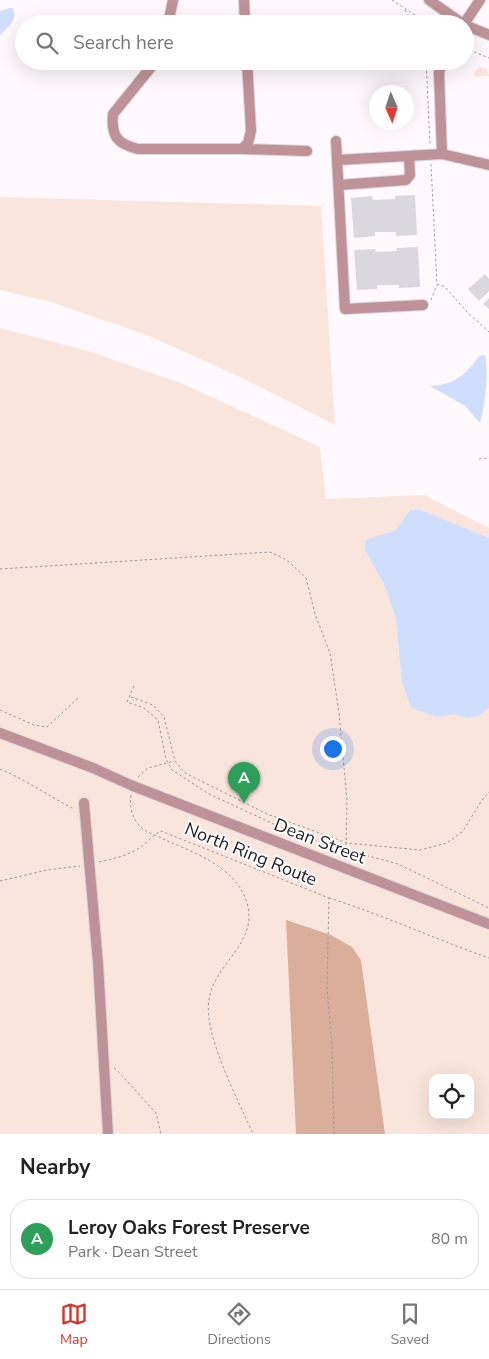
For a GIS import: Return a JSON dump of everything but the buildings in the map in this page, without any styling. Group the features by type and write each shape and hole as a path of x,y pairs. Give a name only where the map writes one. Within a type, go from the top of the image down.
{"street":[{"path":"170,15 173,0"},
{"path":"244,0 245,15"},
{"path":"429,0 451,15"},
{"path":"470,15 480,0"},
{"path":"474,28 489,35"},
{"path":"149,70 113,114 113,131 118,141 128,147 138,149 307,151"},
{"path":"242,149 248,143 251,131 248,70"},
{"path":"440,70 442,154"},
{"path":"336,141 345,309 424,306"},
{"path":"338,160 442,154 489,165"},
{"path":"339,185 406,180 410,175 409,156"},
{"name":"Dean Street","path":"0,733 489,924"},
{"path":"84,803 105,1063 108,1134"}],"path":[{"path":"392,0 414,15"},
{"path":"404,8 408,15"},
{"path":"474,52 489,58"},
{"path":"426,70 430,151"},
{"path":"424,306 430,303 437,284 431,163"},
{"path":"437,284 445,287 467,312 489,332"},
{"path":"479,459 489,458"},
{"path":"0,569 270,552 287,560 306,578 330,653 346,791 346,850"},
{"path":"134,686 131,697 127,702 144,708 158,720 172,770 209,794 293,833 398,864 489,908"},
{"path":"131,697 153,706 164,717 175,760 185,773 267,814 347,843 420,850 447,843 463,831 489,792"},
{"path":"0,710 34,725 47,727 78,698"},
{"path":"135,782 138,776 148,768 175,760"},
{"path":"0,769 22,778 39,790 85,815"},
{"path":"131,792 129,807 136,822 146,831 201,856 230,875 240,886 246,902 248,917 243,941 216,978 209,998 208,1010 210,1030 217,1051 253,1134"},
{"name":"North Ring Route","path":"154,834 161,831 329,898 327,988 332,1047 334,1134"},
{"path":"0,881 47,870 89,865 120,857 142,847 154,834"},
{"path":"329,898 364,909 442,942 489,958"},
{"path":"105,1063 117,1070 156,1113 161,1134"}],"shaded area":[{"path":"481,67 487,69 489,76 474,77 476,70"},
{"path":"0,197 321,206 335,425 240,377 147,335 51,302 0,290"},
{"path":"0,328 88,351 181,383 320,447 326,499 424,495 489,528 489,1134 0,1134"},
{"path":"286,920 331,935 352,947 361,960 385,1134 296,1134"}],"water":[{"path":"13,8 13,20 0,35 0,11"},
{"path":"485,355 487,371 486,389 480,423 465,406 430,386 446,384 459,378 479,356"},
{"path":"410,510 421,510 489,538 489,708 478,716 468,718 454,714 437,717 411,708 402,682 396,619 384,584 365,550 366,540 396,530"}],"place":[{"name":"Leroy Oaks Forest Preserve","path":"244,803"}]}
